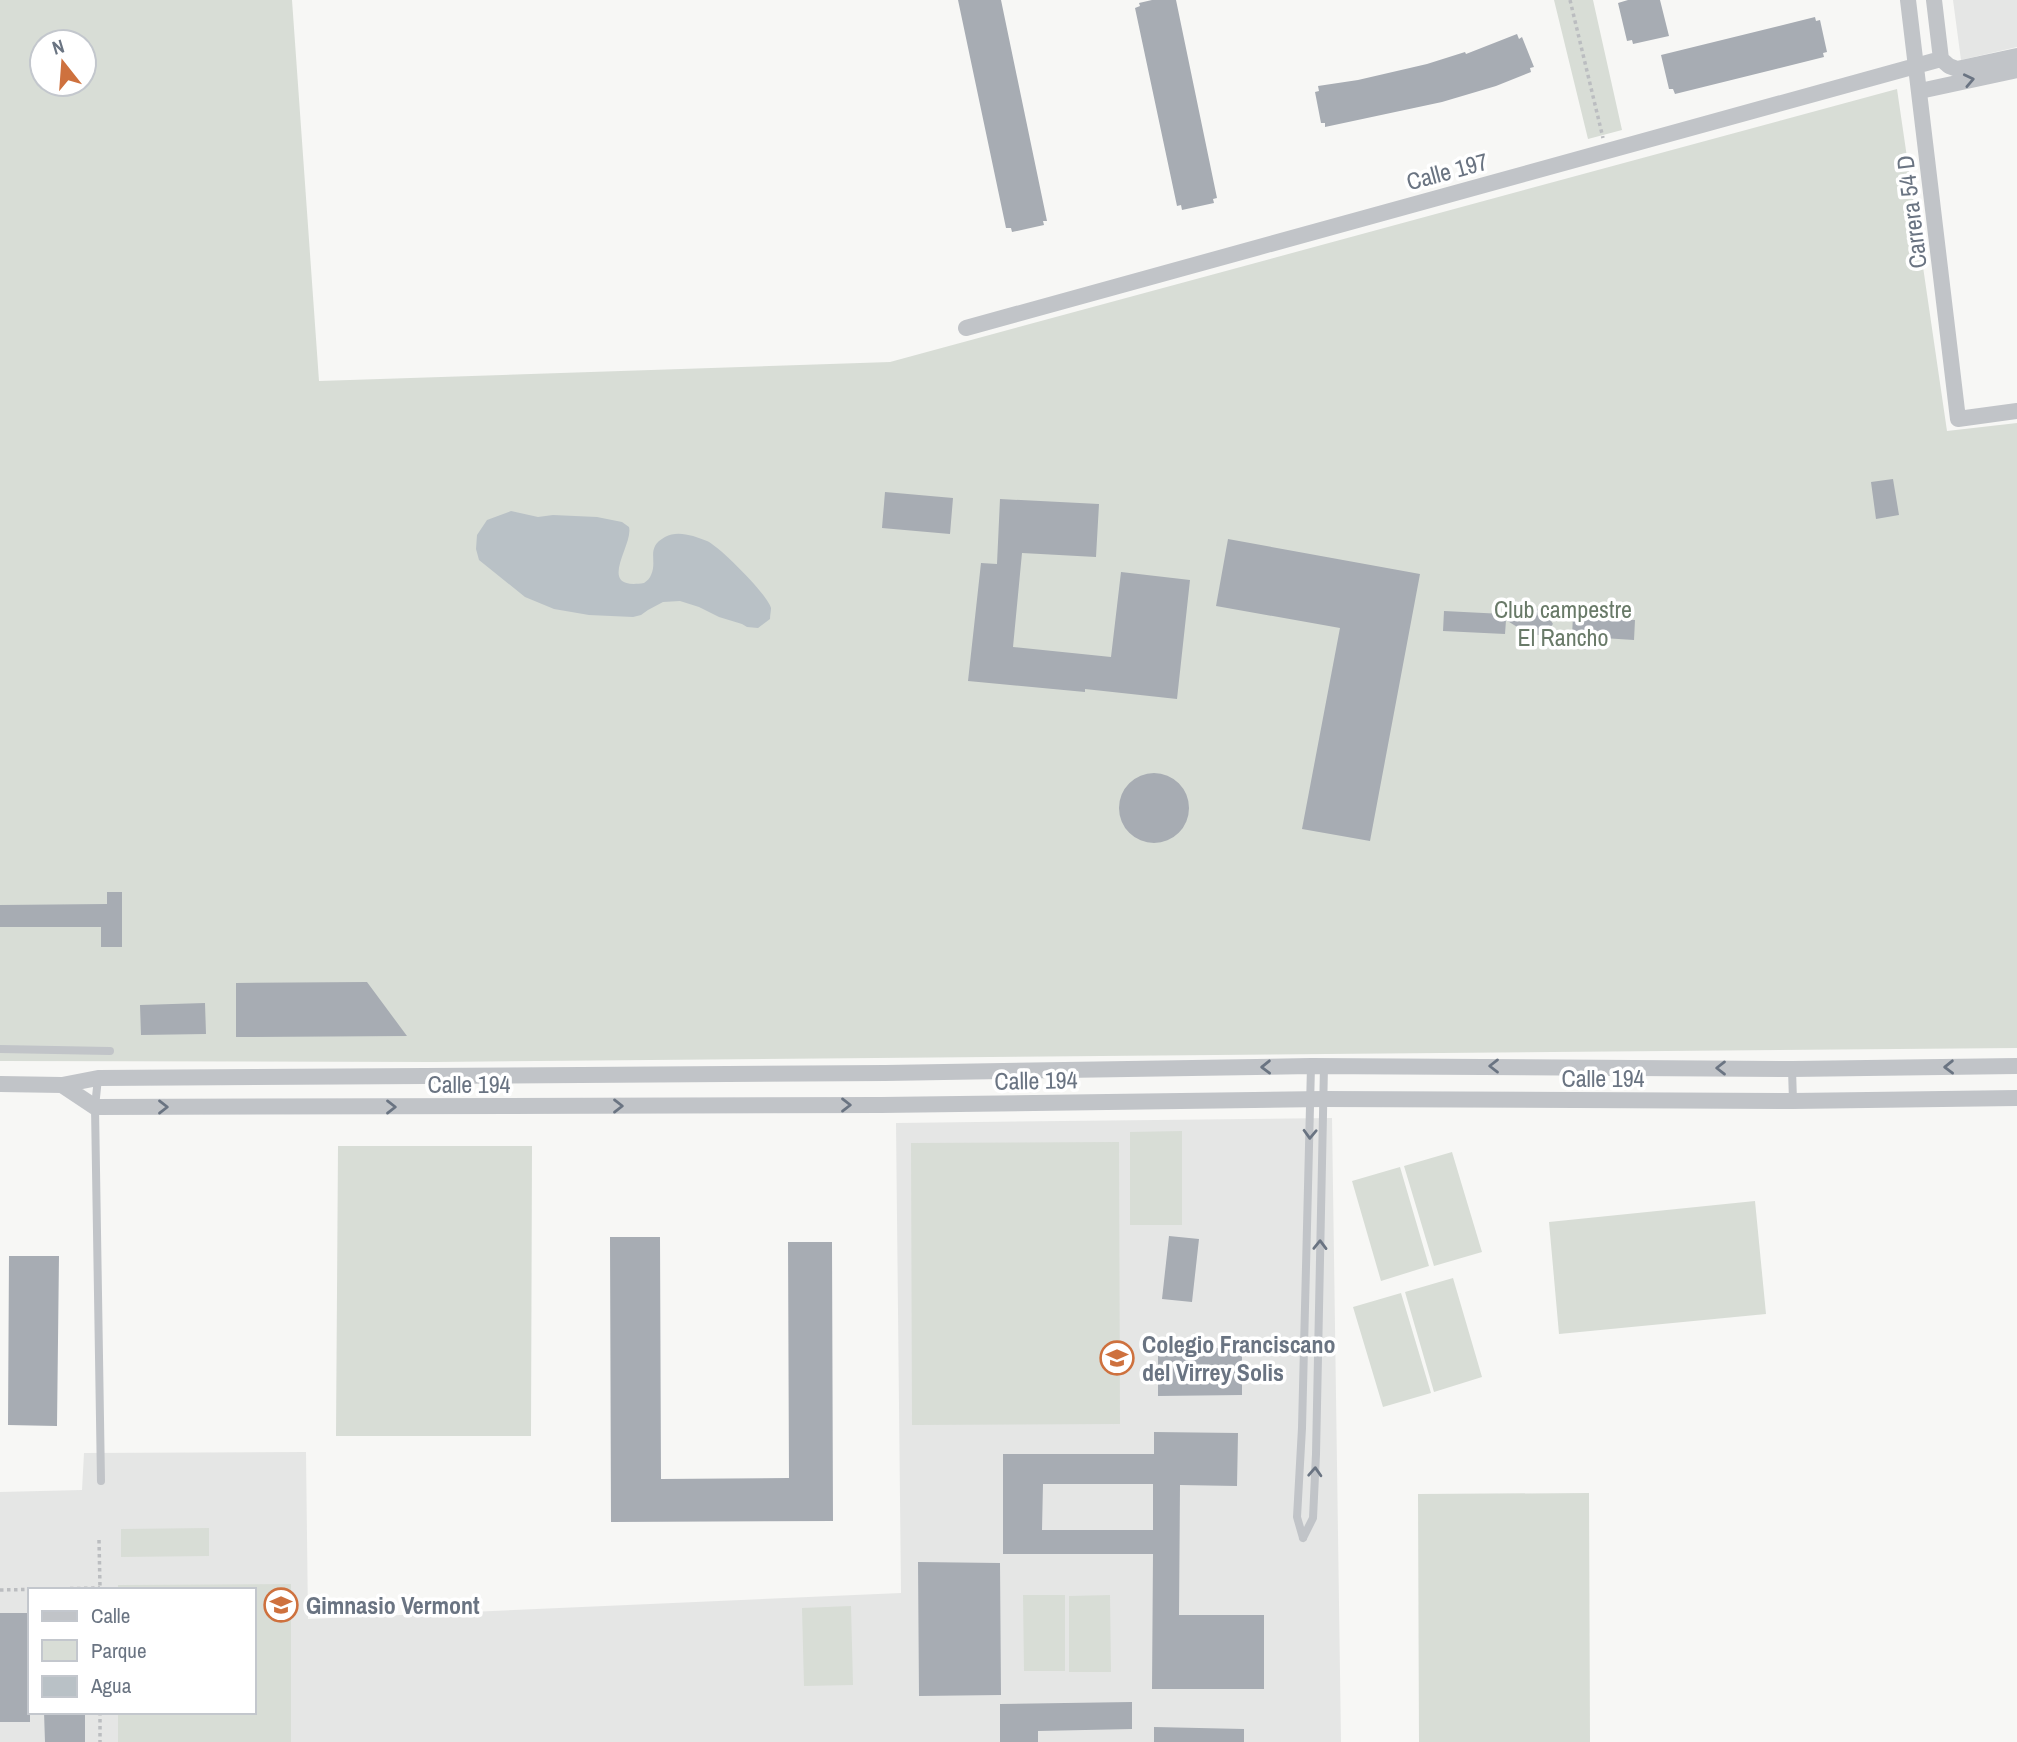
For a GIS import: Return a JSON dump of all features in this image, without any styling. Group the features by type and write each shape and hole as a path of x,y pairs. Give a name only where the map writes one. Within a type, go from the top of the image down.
{"street":[{"name":"Carrera 54 D","path":"1908,0 1958,419 2017,411"},
{"path":"1934,0 1941,59 1949,66 1957,69 2017,56"},
{"name":"Calle 197","path":"966,328 1941,59"},
{"path":"1920,91 2017,70"},
{"name":"Calle 194","path":"0,1084 62,1085 98,1078 872,1073 1318,1066 1792,1069 2017,1066"},
{"path":"62,1085 95,1107"},
{"name":"Calle 194","path":"95,1107 2017,1098"}],"lane":[{"path":"0,1049 110,1051"},
{"path":"1318,1066 1316,1454 1313,1518 1303,1538 1297,1517 1318,1066"},
{"path":"1792,1069 1793,1101"},
{"path":"98,1078 95,1107 101,1480"}],"path":[{"path":"1570,0 1604,141"},
{"path":"99,1540 100,1588"},
{"path":"0,1590 28,1590"},
{"path":"100,1714 100,1742"}],"shaded area":[{"path":"1953,0 2017,0 2017,47 1961,60"},
{"name":"Colegio Franciscano del Virrey Solis","path":"1332,1118 1341,1742 0,1742 0,1492 82,1490 84,1453 306,1452 308,1619 901,1593 896,1123"}],"green space":[{"name":"Club campestre El Rancho","path":"0,0 292,0 319,381 890,362 1897,89 1947,431 2017,423 2017,1048 434,1062 0,1061"},
{"path":"1554,0 1593,0 1622,130 1588,139"},
{"path":"1182,1131 1182,1225 1130,1225 1130,1132"},
{"path":"1119,1142 1120,1424 912,1425 911,1143"},
{"path":"338,1146 532,1146 531,1436 336,1436"},
{"path":"1452,1152 1482,1252 1434,1266 1404,1166"},
{"path":"1400,1167 1429,1266 1381,1281 1352,1181"},
{"path":"1755,1201 1766,1314 1559,1334 1549,1222"},
{"path":"1453,1278 1482,1377 1434,1392 1405,1292"},
{"path":"1401,1293 1431,1393 1383,1407 1353,1307"},
{"path":"1589,1493 1590,1742 1419,1742 1418,1494"},
{"path":"209,1528 209,1556 121,1557 121,1529"},
{"path":"291,1584 291,1742 118,1742 118,1714 256,1714 256,1588 118,1588 118,1585"},
{"path":"1023,1595 1065,1595 1065,1671 1024,1671"},
{"path":"1110,1595 1111,1672 1069,1672 1069,1596"},
{"path":"851,1606 853,1685 804,1686 802,1608"}],"water":[{"path":"511,511 538,517 597,517 622,522 629,527 629,535 619,574 621,580 629,584 644,583 649,578 653,570 655,545 665,537 681,534 707,541 753,582 771,608 770,619 758,628 747,627 680,601 663,602 633,617 589,615 554,609 525,597 479,560 476,549 477,535 487,520"}],"building":[{"path":"958,0 1001,0 1047,221 1043,221 1044,225 1012,232 1011,228 1006,228"},
{"path":"1176,0 1217,198 1213,199 1214,203 1182,210 1181,205 1177,206 1135,8 1140,6 1139,3"},
{"path":"1628,0 1660,0 1669,36 1633,44 1632,40 1627,41 1618,3"},
{"path":"1815,17 1816,21 1820,20 1827,52 1823,53 1824,57 1675,94 1673,89 1669,89 1661,55"},
{"path":"1517,34 1519,39 1522,37 1534,67 1530,68 1531,72 1442,102 1325,127 1325,123 1321,123 1315,92 1319,91 1318,86 1358,80 1465,52 1466,54"},
{"path":"1893,479 1899,515 1876,519 1871,482"},
{"path":"885,492 953,498 950,534 882,528"},
{"path":"1000,499 1099,504 1096,557 1022,553 1013,647 1111,657 1121,572 1190,580 1177,699 968,681 981,563 997,564"},
{"path":"1228,539 1420,574 1370,841 1302,829 1340,628 1216,606"},
{"path":"1534,608 1544,610 1553,624 1544,634 1530,635 1506,620 1505,634 1443,631 1444,611 1523,615"},
{"path":"1573,616 1635,620 1634,640 1572,636"},
{"path":"1154,773 1179,783 1189,808 1179,833 1154,843 1129,833 1119,808 1129,783"},
{"path":"107,892 122,892 122,947 101,947 101,927 0,927 0,905 107,904"},
{"path":"367,982 407,1036 236,1037 236,983"},
{"path":"205,1003 206,1034 141,1035 140,1005"},
{"path":"1169,1236 1199,1239 1192,1302 1162,1299"},
{"path":"610,1237 660,1237 661,1479 789,1478 788,1242 832,1242 833,1521 611,1522"},
{"path":"9,1256 59,1256 57,1426 8,1425"},
{"path":"1158,1348 1242,1348 1242,1395 1158,1396"},
{"path":"1154,1432 1238,1433 1237,1486 1180,1485 1179,1615 1264,1615 1264,1689 1152,1689 1153,1554 1003,1554 1003,1454 1154,1454","holes":["1043,1484 1153,1484 1153,1530 1042,1530"]},
{"path":"918,1562 1000,1563 1001,1695 919,1696"},
{"path":"0,1613 28,1613 30,1722 0,1722"},
{"path":"1132,1702 1132,1729 1038,1731 1038,1742 1000,1742 1000,1704"},
{"path":"44,1714 85,1714 85,1742 45,1742"},
{"path":"1154,1727 1244,1729 1244,1742 1154,1742"}],"place":[{"name":"Colegio Franciscano del Virrey Solis","path":"1117,1358"},
{"name":"Gimnasio Vermont","path":"281,1605"}]}
